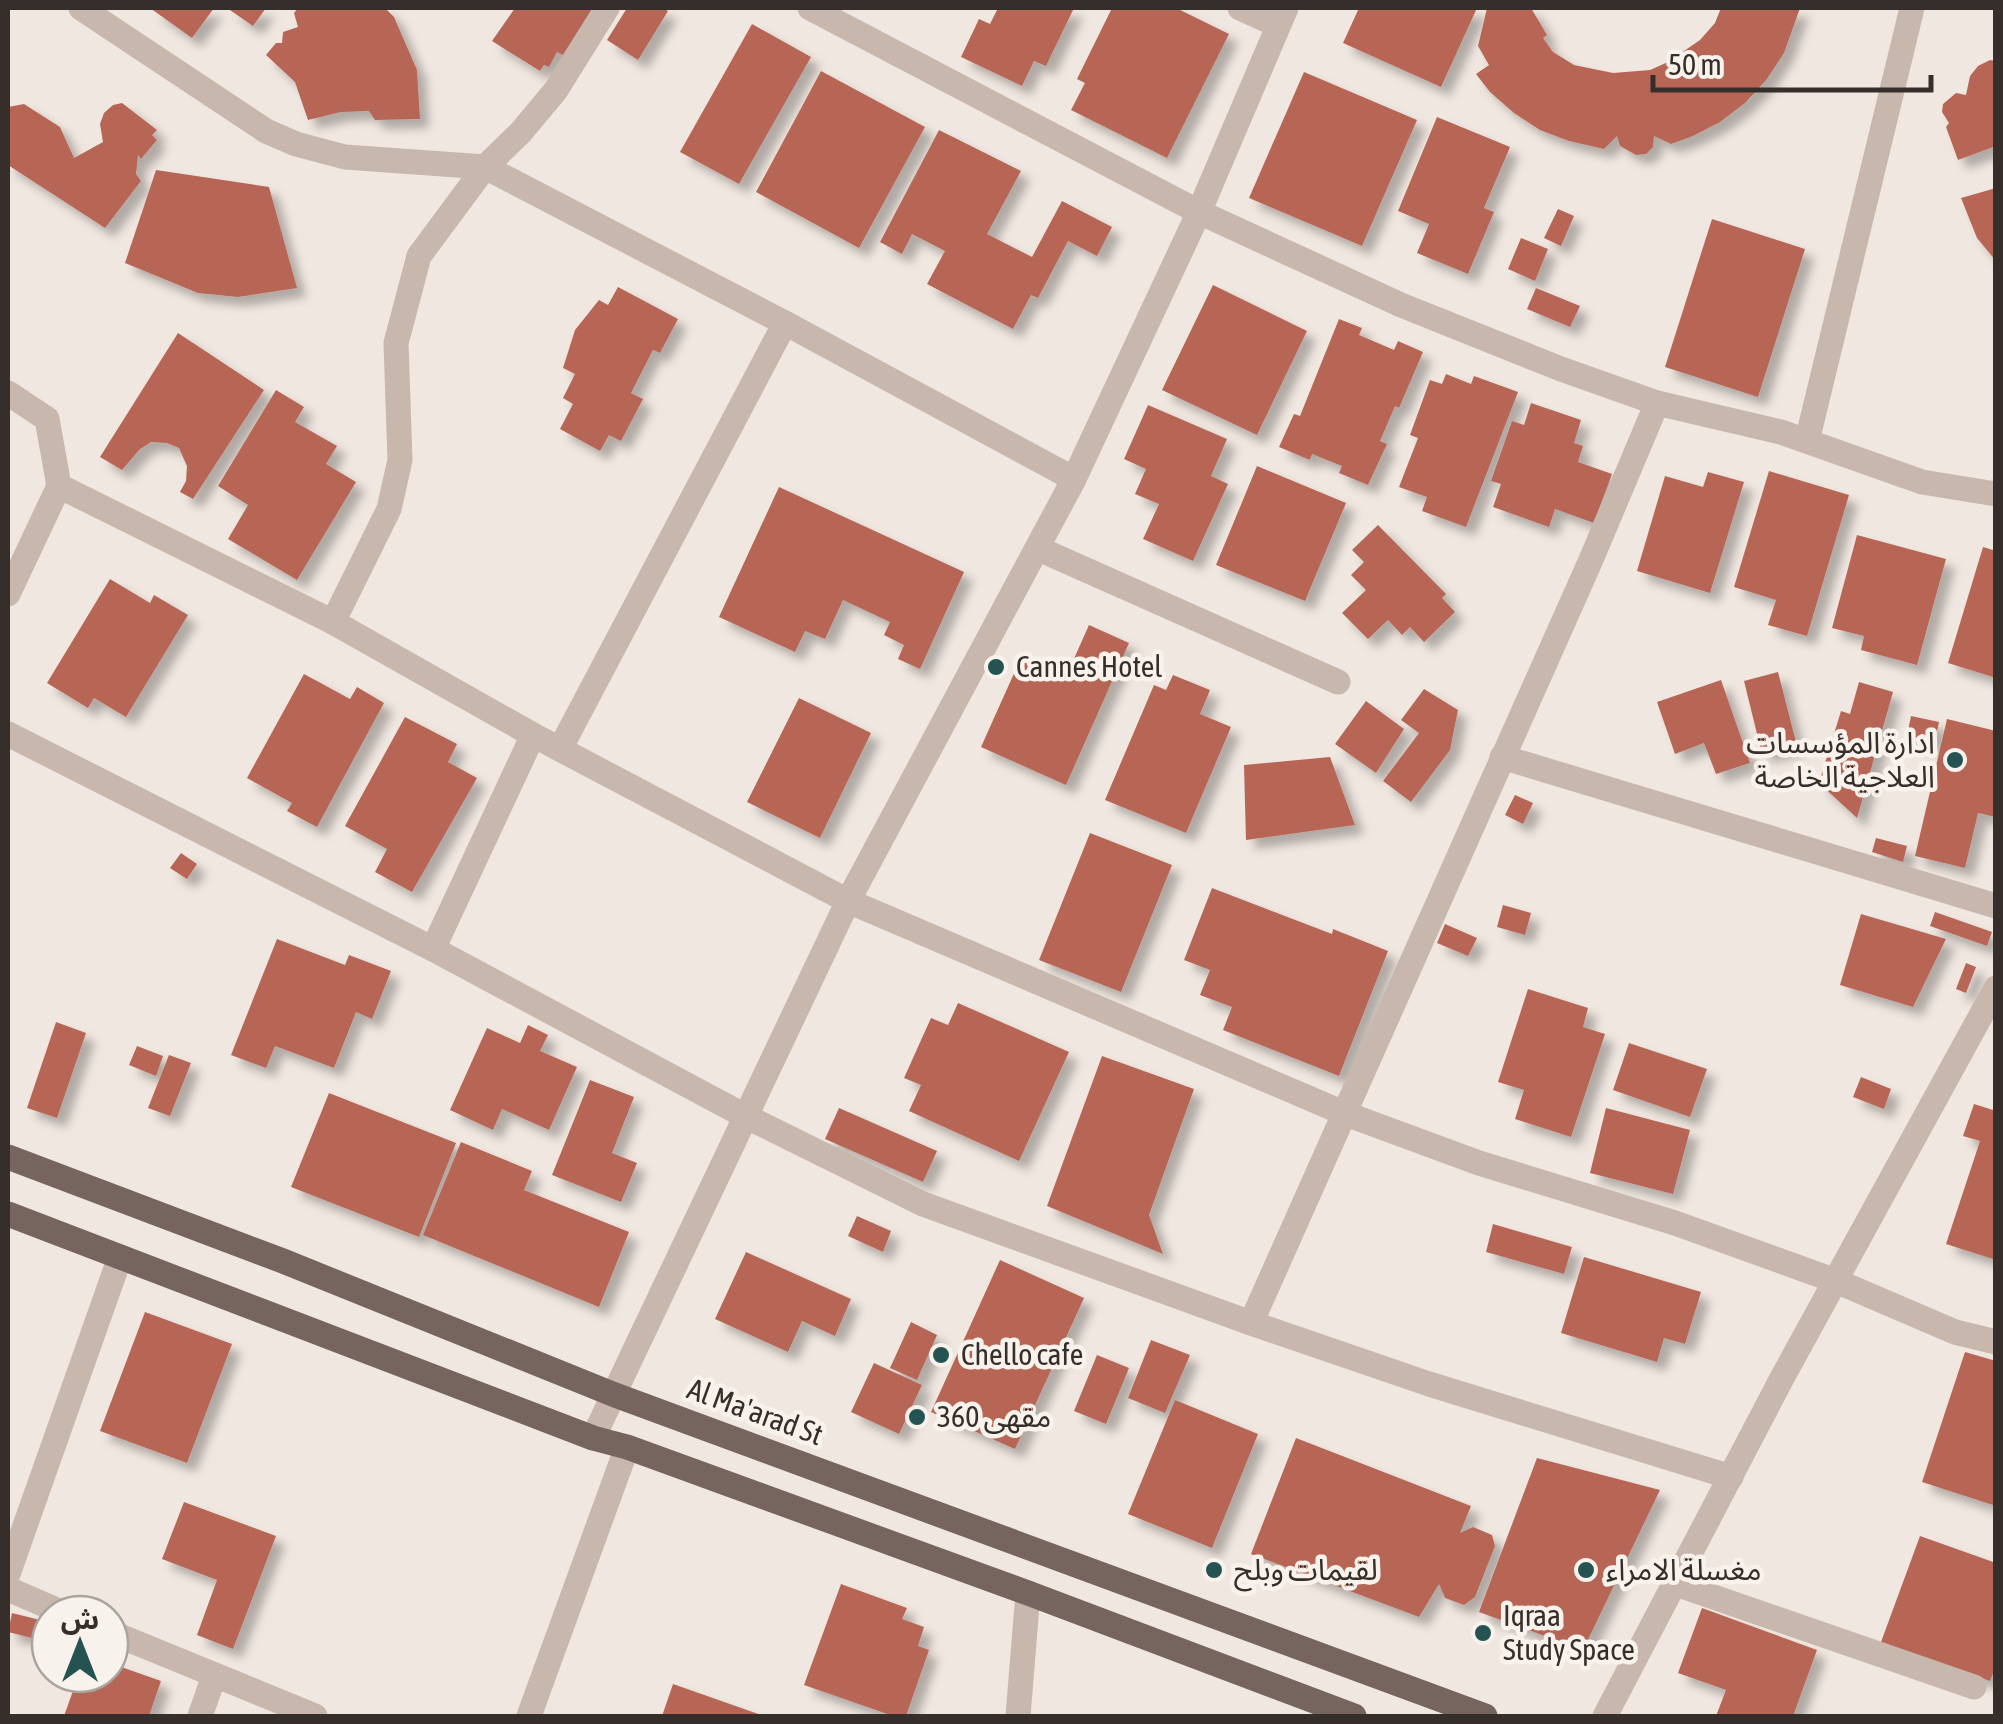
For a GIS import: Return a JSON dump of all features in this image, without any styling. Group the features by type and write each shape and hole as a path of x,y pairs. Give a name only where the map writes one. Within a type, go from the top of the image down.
{"main road":[{"name":"Al Ma'arad St","path":"8,1157 283,1261 615,1395 1484,1716"},
{"path":"8,1214 593,1438 1028,1593 1354,1716"}],"street":[{"path":"81,8 238,114 296,144 345,157 485,167 1074,479"},
{"path":"333,622 389,509 400,460 396,343 419,256 485,167 556,90 606,8"},
{"path":"810,8 1199,212 1401,304 1560,369 1657,403 1781,432 1922,482 1996,494"},
{"path":"593,1438 848,902 1074,479 1199,212 1282,16 1240,8"},
{"path":"1807,441 1912,8"},
{"path":"560,749 785,323"},
{"path":"8,393 47,419 59,486 8,594"},
{"path":"1251,1324 1657,403"},
{"path":"59,486 333,622 560,749 848,902 1346,1114 1479,1164 1675,1223 1836,1281 1955,1332 1996,1342"},
{"path":"1038,549 1338,682"},
{"path":"8,734 433,949 746,1116 922,1204 1251,1324 1730,1478"},
{"path":"433,949 533,734"},
{"path":"1502,757 1996,906"},
{"path":"1604,1716 1996,988"},
{"path":"8,1574 120,1257"},
{"path":"529,1716 627,1448"},
{"path":"1676,1584 1974,1687"},
{"path":"1018,1716 1028,1593"},
{"path":"130,1640 315,1716"},
{"path":"200,1716 214,1676"}],"building":[{"path":"150,8 214,8 192,38"},
{"path":"227,8 266,8 253,26"},
{"path":"298,8 385,8 394,17 417,70 420,119 375,120 369,111 341,112 308,120 295,82 266,55 276,43 282,43 283,32 298,27 294,13"},
{"path":"515,8 593,8 563,55 557,52 549,67 544,65 540,71 492,41"},
{"path":"627,8 668,11 638,60 607,40"},
{"path":"998,8 1074,8 1046,66 1034,61 1022,86 961,57 979,19 990,24"},
{"path":"1112,8 1176,8 1229,34 1167,158 1071,110 1085,83 1077,79"},
{"path":"1359,8 1477,8 1441,87 1343,43"},
{"path":"1487,8 1531,8 1553,52 1574,65 1613,73 1650,70 1668,62 1700,40 1715,23 1721,8 1800,8 1784,53 1745,103 1720,122 1671,144 1654,136 1653,147 1646,154 1636,155 1620,146 1617,136 1604,149 1540,130 1490,92 1476,74 1489,65 1478,46"},
{"path":"752,24 811,57 739,184 680,152"},
{"path":"1990,60 1996,61 1996,146 1958,160 1946,127 1949,123 1942,112 1943,104 1956,93 1966,95 1970,76"},
{"path":"821,71 925,127 859,248 756,192"},
{"path":"1304,72 1417,120 1362,246 1249,198"},
{"path":"122,103 157,130 152,135 157,140 141,159 138,155 136,174 141,181 105,228 8,165 8,107 24,104 60,127 74,158 103,142 100,124 104,113"},
{"path":"1437,117 1510,147 1484,208 1494,212 1468,274 1417,253 1429,224 1398,211"},
{"path":"939,130 1021,171 987,234 1032,257 1062,201 1112,227 1097,256 1068,241 1038,298 1031,295 1013,329 927,284 945,251 912,234 902,254 880,242"},
{"path":"156,170 269,187 297,288 238,297 198,293 125,263"},
{"path":"1996,188 1996,261 1977,238 1961,198"},
{"path":"1558,209 1574,216 1561,246 1544,238"},
{"path":"1712,219 1805,249 1758,397 1665,367"},
{"path":"1521,238 1548,249 1535,281 1508,269"},
{"path":"1213,285 1307,331 1257,435 1162,390"},
{"path":"618,287 678,319 660,353 653,350 631,393 643,399 621,441 609,435 600,451 560,429 573,404 563,398 575,374 563,368 575,330 599,300 608,305"},
{"path":"1536,288 1580,306 1570,327 1527,309"},
{"path":"1339,319 1362,328 1359,335 1394,350 1398,341 1423,352 1380,441 1387,444 1368,485 1339,473 1342,466 1312,454 1310,460 1279,447 1294,414 1300,416"},
{"path":"178,333 264,390 193,499 180,492 187,466 179,448 151,442 122,470 100,457"},
{"path":"1446,374 1471,384 1474,376 1518,392 1466,527 1422,511 1427,497 1399,487 1418,438 1410,435 1430,380 1442,384"},
{"path":"276,390 304,407 295,422 337,446 326,464 356,482 297,580 228,539 248,505 218,486"},
{"path":"1531,403 1581,420 1574,443 1583,446 1578,462 1612,474 1594,523 1555,509 1549,527 1493,507 1501,484 1491,481 1512,421 1524,425"},
{"path":"1148,405 1227,439 1211,476 1228,484 1193,561 1143,539 1159,504 1135,494 1146,469 1124,459"},
{"path":"1257,466 1346,503 1305,601 1216,565"},
{"path":"1769,471 1849,495 1807,636 1768,625 1776,600 1734,587"},
{"path":"1708,472 1744,482 1710,593 1637,571 1665,476 1703,487"},
{"path":"779,487 964,572 920,669 898,659 904,645 884,635 890,622 843,600 825,639 805,631 795,652 719,617"},
{"path":"1378,525 1446,594 1442,598 1455,612 1424,642 1410,627 1402,635 1388,620 1368,639 1342,613 1366,590 1351,575 1364,562 1352,550"},
{"path":"1857,535 1946,559 1917,665 1861,650 1864,636 1832,628"},
{"path":"1983,547 1996,551 1996,678 1948,663"},
{"path":"110,579 150,603 154,595 188,615 126,717 94,698 88,708 47,683"},
{"path":"1089,625 1129,643 1066,785 981,747 1020,660 1065,679"},
{"path":"1778,672 1797,746 1762,754 1744,681"},
{"path":"304,674 350,699 357,687 384,703 317,827 287,811 292,803 247,778"},
{"path":"1173,675 1210,690 1200,714 1231,727 1186,833 1105,800 1154,685 1166,690"},
{"path":"1721,680 1750,763 1716,774 1704,743 1675,754 1657,702"},
{"path":"1859,682 1893,692 1857,818 1819,783 1841,711 1850,714"},
{"path":"1424,689 1458,710 1450,750 1411,802 1383,781 1419,733 1401,720"},
{"path":"799,698 871,733 820,838 747,802"},
{"path":"1366,701 1404,729 1376,773 1335,744"},
{"path":"1911,716 1939,722 1934,746 1906,741"},
{"path":"405,717 457,744 448,762 477,778 412,892 375,872 387,849 345,826"},
{"path":"1947,719 1996,731 1996,817 1978,813 1965,868 1915,856"},
{"path":"1330,757 1355,825 1246,840 1244,765"},
{"path":"1515,795 1533,803 1523,824 1505,815"},
{"path":"1090,833 1172,865 1121,992 1039,960"},
{"path":"1876,838 1907,846 1903,862 1872,852"},
{"path":"181,853 197,864 187,879 170,868"},
{"path":"1212,888 1388,951 1339,1076 1223,1030 1232,1007 1200,995 1210,970 1184,960"},
{"path":"1503,905 1531,913 1525,935 1497,927"},
{"path":"1935,912 1992,932 1987,946 1930,926"},
{"path":"1861,914 1946,939 1913,1007 1840,985"},
{"path":"1445,924 1477,938 1468,956 1437,943"},
{"path":"277,939 345,965 349,955 391,971 372,1019 356,1012 334,1068 275,1046 266,1068 231,1055"},
{"path":"1966,963 1976,967 1966,993 1956,989"},
{"path":"1528,989 1588,1008 1583,1027 1605,1034 1571,1137 1515,1119 1524,1090 1498,1082"},
{"path":"958,1003 1069,1052 1019,1161 909,1111 921,1085 904,1078 931,1018 948,1025"},
{"path":"56,1022 86,1033 57,1118 27,1108"},
{"path":"528,1025 548,1035 540,1051 577,1067 549,1130 502,1109 493,1130 450,1110 487,1028 520,1043"},
{"path":"1629,1043 1707,1069 1690,1117 1613,1090"},
{"path":"137,1046 163,1056 156,1076 129,1065"},
{"path":"169,1055 191,1063 170,1116 148,1108"},
{"path":"1102,1056 1194,1089 1149,1215 1163,1254 1047,1206"},
{"path":"1861,1077 1891,1089 1884,1109 1853,1097"},
{"path":"590,1080 634,1097 612,1153 637,1163 621,1202 552,1175"},
{"path":"329,1093 456,1143 419,1237 291,1187"},
{"path":"1974,1104 1996,1111 1996,1260 1946,1244 1980,1141 1963,1136"},
{"path":"839,1108 937,1151 923,1182 825,1139"},
{"path":"1606,1108 1690,1130 1673,1194 1590,1173"},
{"path":"461,1142 532,1171 524,1190 629,1232 599,1307 423,1235"},
{"path":"857,1216 891,1231 883,1252 848,1236"},
{"path":"1493,1224 1572,1247 1564,1274 1486,1252"},
{"path":"746,1252 851,1299 835,1336 802,1321 788,1352 715,1319"},
{"path":"1584,1257 1701,1292 1685,1344 1664,1338 1657,1362 1561,1333"},
{"path":"1000,1260 1084,1298 1015,1449 931,1412"},
{"path":"145,1312 232,1344 187,1463 100,1431"},
{"path":"911,1322 937,1335 917,1380 890,1368"},
{"path":"1151,1340 1190,1355 1165,1413 1128,1398"},
{"path":"1965,1352 1996,1361 1996,1506 1922,1482"},
{"path":"1097,1355 1129,1368 1106,1424 1074,1411"},
{"path":"874,1363 922,1385 899,1434 851,1412"},
{"path":"1175,1400 1258,1434 1212,1548 1128,1514"},
{"path":"1296,1438 1471,1506 1460,1533 1473,1527 1492,1535 1495,1546 1475,1597 1464,1605 1445,1598 1439,1584 1419,1617 1251,1554"},
{"path":"1537,1458 1660,1490 1583,1650 1479,1612"},
{"path":"184,1502 276,1536 233,1649 197,1635 217,1580 162,1559"},
{"path":"1920,1536 1996,1563 1996,1666 1990,1681 1881,1642"},
{"path":"841,1584 907,1608 902,1619 924,1627 918,1646 929,1650 906,1716 893,1716 804,1685"},
{"path":"1702,1608 1817,1650 1793,1716 1716,1716 1726,1690 1678,1673"},
{"path":"12,1613 30,1618 30,1638 8,1632"},
{"path":"130,1670 161,1681 149,1716 64,1716 72,1694 130,1694"},
{"path":"673,1684 764,1716 662,1716"}],"place":[{"name":"Cannes Hotel","path":"996,667"},
{"name":"ادارة المؤسسات العلاجية الخاصة","path":"1955,760"},
{"name":"Chello cafe","path":"941,1355"},
{"name":"مقهى 360","path":"917,1417"},
{"name":"لقيمات وبلح","path":"1214,1570"},
{"name":"مغسلة الامراء","path":"1586,1570"},
{"name":"Iqraa Study Space","path":"1483,1633"}]}
